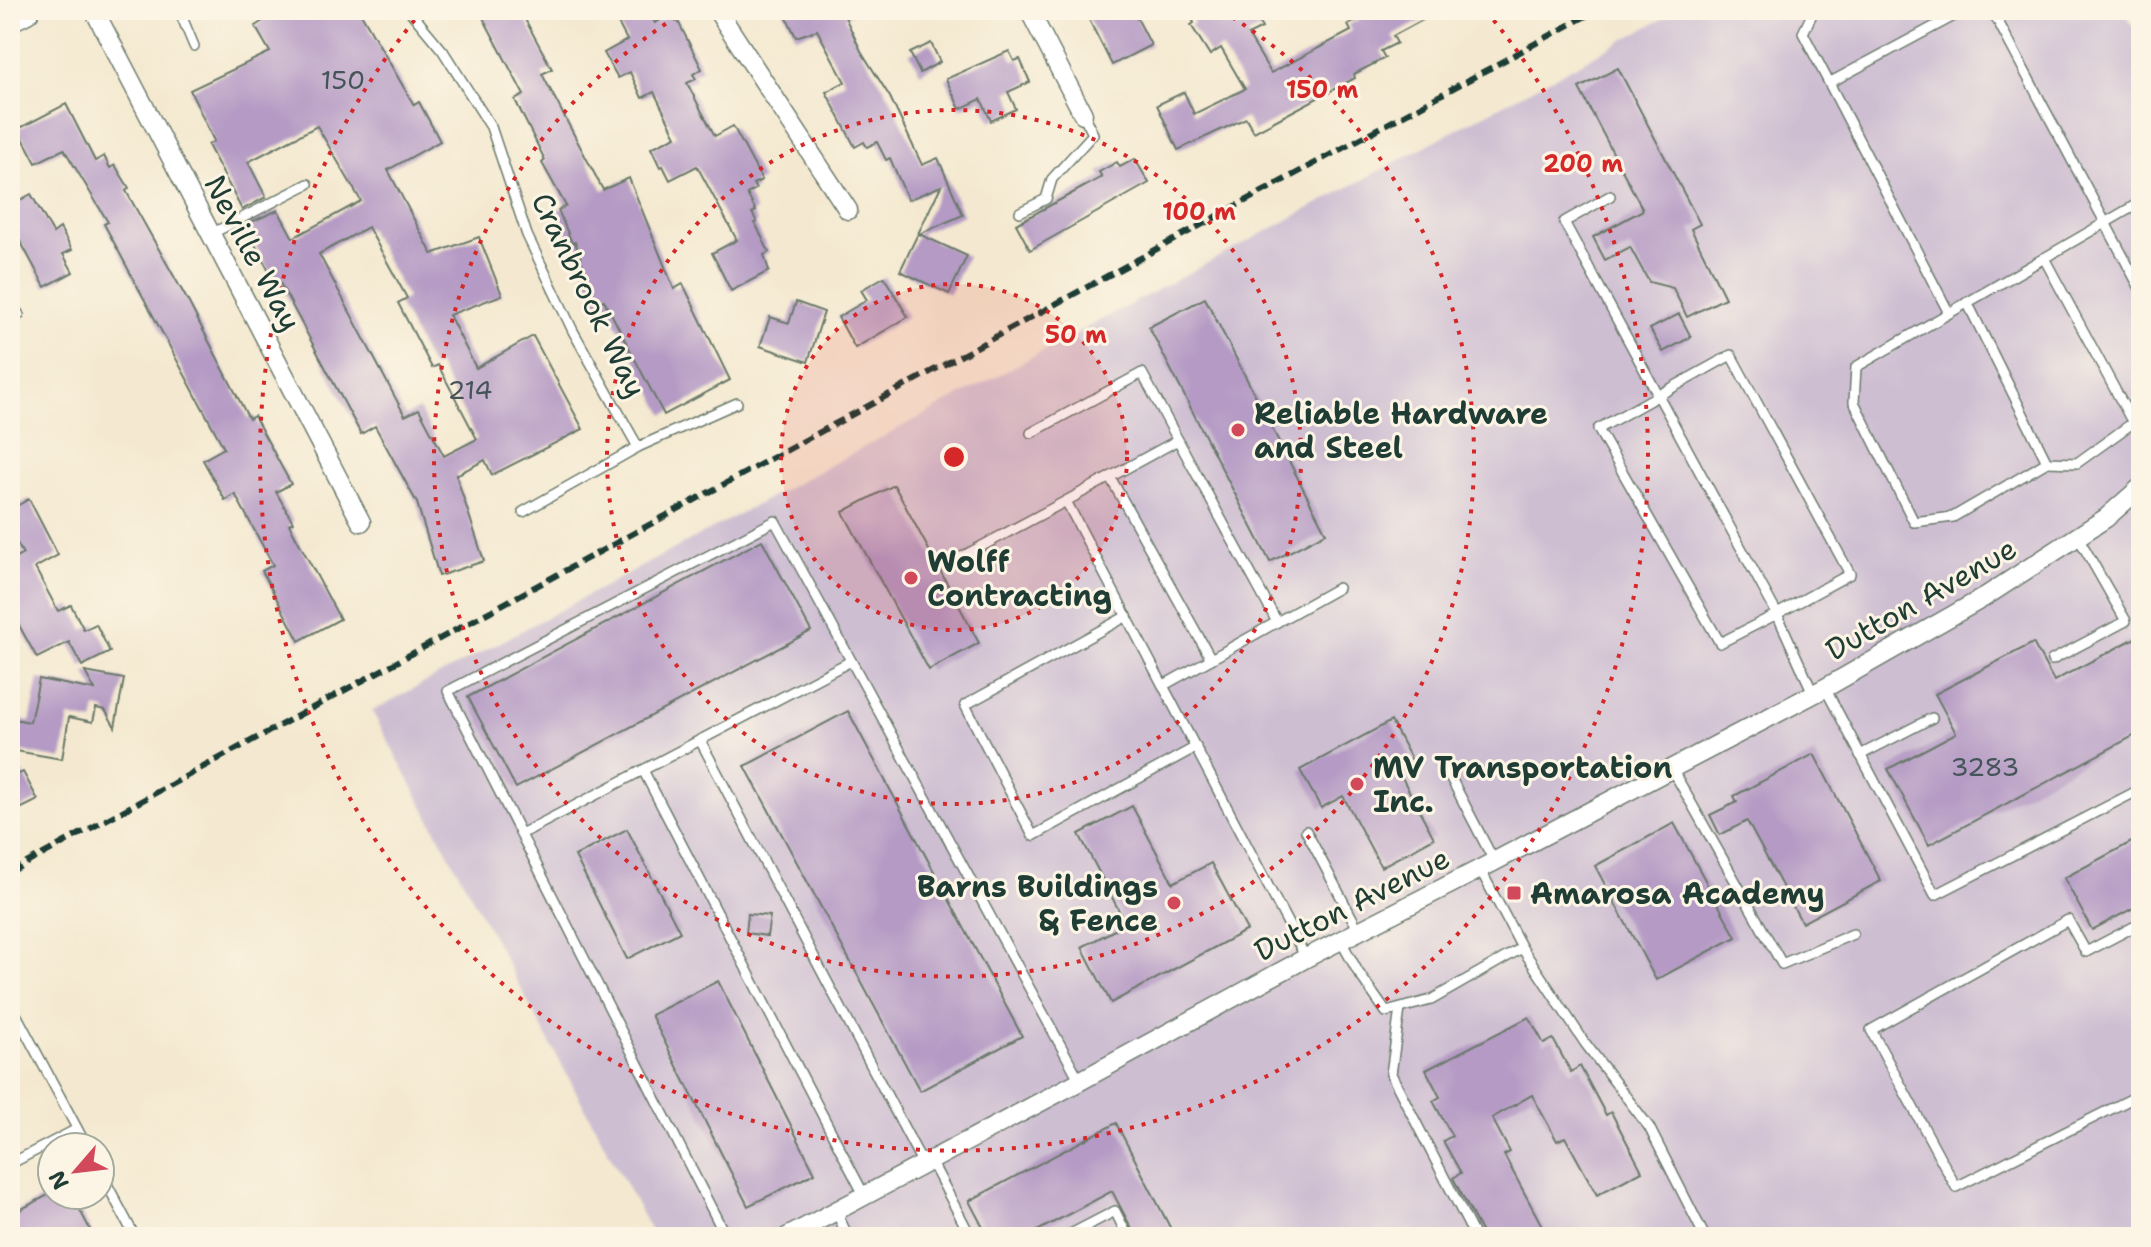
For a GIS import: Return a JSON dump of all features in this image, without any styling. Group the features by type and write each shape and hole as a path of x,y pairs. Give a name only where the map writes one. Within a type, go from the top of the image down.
{"street":[{"path":"10,18 26,10"},
{"name":"Neville Way","path":"94,10 361,522"},
{"path":"717,10 848,210"},
{"path":"1029,10 1083,114"},
{"name":"Dutton Avenue","path":"787,1237 1306,958 1819,690 1983,598 2139,494"}],"lane":[{"path":"179,10 194,46"},
{"name":"Cranbrook Way","path":"409,10 443,51 491,127 527,235 573,331 638,447"},
{"path":"1814,10 1803,33 1949,313"},
{"path":"1829,83 1965,10"},
{"path":"1992,10 2141,290"},
{"path":"1020,212 1046,199 1052,179 1093,134 1083,114"},
{"path":"211,234 308,184"},
{"path":"1610,196 1564,222 1777,614 1860,755 1935,895 2141,789"},
{"path":"2044,258 2137,420 2077,463 2047,462 1953,517 1914,522 1854,402 1856,367 1967,302 2141,202"},
{"path":"10,301 19,315"},
{"path":"1967,302 2047,462"},
{"path":"1731,355 1850,574 1777,614 1720,643 1598,429 1731,355"},
{"path":"1031,433 1142,373 1277,622"},
{"path":"523,512 638,447 737,403"},
{"path":"956,560 1178,440"},
{"path":"1110,477 1211,659"},
{"path":"1066,501 1306,958"},
{"path":"726,1237 448,691 775,521 1080,1081"},
{"path":"2052,660 2126,621 2078,537"},
{"path":"1164,685 1338,588"},
{"path":"1127,616 965,705 1033,836 1196,747"},
{"path":"521,834 851,661"},
{"path":"1860,755 1932,718"},
{"path":"700,740 927,1162 971,1237"},
{"path":"1442,761 1522,948 1585,1043 1649,1127 1705,1237"},
{"path":"1672,769 1782,964 1853,934"},
{"path":"643,770 864,1195"},
{"path":"1306,831 1359,931"},
{"path":"2141,923 2086,952 2068,920 1871,1030 1956,1187 2141,1094"},
{"path":"1341,941 1386,1012 1431,1000 1522,948"},
{"path":"10,1003 77,1129 10,1164"},
{"path":"1400,1009 1391,1074 1475,1237"},
{"path":"116,1201 135,1237"},
{"path":"836,1211 848,1237"},
{"path":"1068,1236 1115,1211 1128,1237"}],"shaded area":[{"path":"1679,10 2124,10 2141,42 2141,1237 654,1237 372,711"}],"building":[{"path":"273,10 359,10 414,105 419,102 440,141 388,170 432,254 479,237 502,295 449,315 476,368 533,336 583,429 492,475 485,460 456,475 484,561 439,576 417,503 375,426 361,434 279,281 275,283 246,227 278,210 293,238 361,201 317,126 248,162 266,197 242,210 208,145 214,141 190,90 270,52 255,26 263,21 261,17","holes":["368,227 407,298 398,303 432,368 438,365 477,439 444,456 419,409 405,416 319,254"]},
{"path":"479,10 520,10 552,69 542,74 603,190 629,178 674,289 683,284 730,380 664,415 604,300 596,303 575,242 572,243 558,210 566,206 542,163 545,160 515,100 524,95"},
{"path":"611,10 648,10 655,23 674,13 702,69 693,74 696,79 687,83 701,110 715,136 733,126 762,180 753,184 756,189 747,194 756,211 752,213 755,223 769,252 764,255 769,271 731,291 712,253 737,240 697,166 670,180 663,166 660,167 651,148 676,136 654,92 642,98 630,72 618,78 604,53 627,40"},
{"path":"783,10 860,10 845,17 861,51 890,97 922,165 938,158 963,215 919,234 967,256 949,294 900,271 941,186 908,200 890,158 886,160 877,142 867,147 864,142 855,147 826,92 845,82 817,30 796,37"},
{"path":"1084,10 1133,10 1151,45 1112,65"},
{"path":"1188,10 1251,10 1262,28 1248,35 1271,73 1351,31 1348,25 1360,19 1355,10 1441,10 1393,36 1397,43 1381,51 1385,58 1354,74 1355,78 1254,132 1246,118 1178,150 1157,105 1184,92 1194,114 1245,89 1221,48 1210,55 1191,25 1194,23"},
{"path":"931,43 940,62 920,73 910,53"},
{"path":"1009,51 1014,61 1020,59 1030,82 1008,92 1016,109 991,121 981,99 960,109 946,79"},
{"path":"1618,68 1700,224 1691,229 1725,298 1687,317 1673,288 1649,282 1630,247 1605,260 1593,237 1643,210 1579,88"},
{"path":"66,104 95,161 104,156 110,168 115,165 129,188 126,191 249,419 254,416 291,484 276,492 293,522 289,524 340,619 299,641 262,571 273,565 235,494 225,500 203,460 224,448 104,224 108,222 64,149 36,163 18,129"},
{"path":"1135,159 1149,183 1030,250 1016,224 1102,177 1099,172 1117,162 1120,167"},
{"path":"31,194 53,233 60,228 72,250 63,254 73,272 45,287 10,222 10,206"},
{"path":"884,277 908,317 855,348 838,317 867,300 861,290"},
{"name":"Reliable Hardware and Steel","path":"1205,298 1326,533 1270,562 1149,327"},
{"path":"796,302 824,312 808,362 760,346 770,317 789,323"},
{"path":"1679,314 1691,337 1663,352 1650,329"},
{"name":"Wolff Contracting","path":"894,485 979,643 929,670 843,512"},
{"path":"29,499 58,555 35,568 58,611 71,605 84,630 96,624 110,652 82,666 69,642 37,658 10,609 10,561 23,554 10,530 10,510"},
{"path":"762,540 811,631 516,788 468,697"},
{"path":"2141,635 2141,732 1929,845 1888,769 1956,733 1935,694 2033,643 2054,681"},
{"path":"85,672 124,679 115,727 105,710 96,708 93,722 69,717 62,759 10,750 14,719 30,722 39,679 95,690"},
{"path":"848,711 1022,1036 920,1091 745,766"},
{"name":"MV Transportation Inc.","path":"1391,721 1414,764 1399,772 1434,838 1381,867 1343,796 1321,808 1300,770"},
{"path":"1814,754 1881,881 1802,923 1747,821 1720,835 1710,815 1737,802 1734,796"},
{"path":"23,772 38,800 10,814 10,778"},
{"name":"Barns Buildings & Fence","path":"1132,806 1173,883 1211,863 1247,930 1111,1003 1082,947 1126,924 1079,834"},
{"path":"1674,823 1736,937 1656,980 1595,866"},
{"path":"627,829 680,932 627,959 575,856"},
{"path":"2141,837 2141,904 2092,930 2064,878"},
{"path":"748,914 770,916 767,936 746,933"},
{"path":"718,981 815,1173 748,1206 651,1015"},
{"path":"1529,1017 1544,1044 1553,1039 1571,1072 1580,1066 1606,1115 1611,1112 1642,1171 1597,1195 1565,1137 1557,1141 1532,1095 1492,1118 1510,1152 1504,1155 1548,1237 1484,1237 1453,1178 1461,1173 1443,1141 1452,1136 1433,1101 1440,1097 1426,1070"},
{"path":"1116,1123 1175,1237 1136,1237 1112,1191 1026,1237 988,1237 969,1201"},
{"path":"36,1201 36,1211 80,1211 94,1237 10,1237 10,1215"}],"railway":[{"path":"10,872 1597,10"}],"place":[{"name":"Reliable Hardware and Steel","path":"1238,430"},
{"name":"Wolff Contracting","path":"911,578"},
{"name":"MV Transportation Inc.","path":"1357,784"},
{"name":"Amarosa Academy","path":"1514,893"},
{"name":"Barns Buildings & Fence","path":"1174,903"}]}
